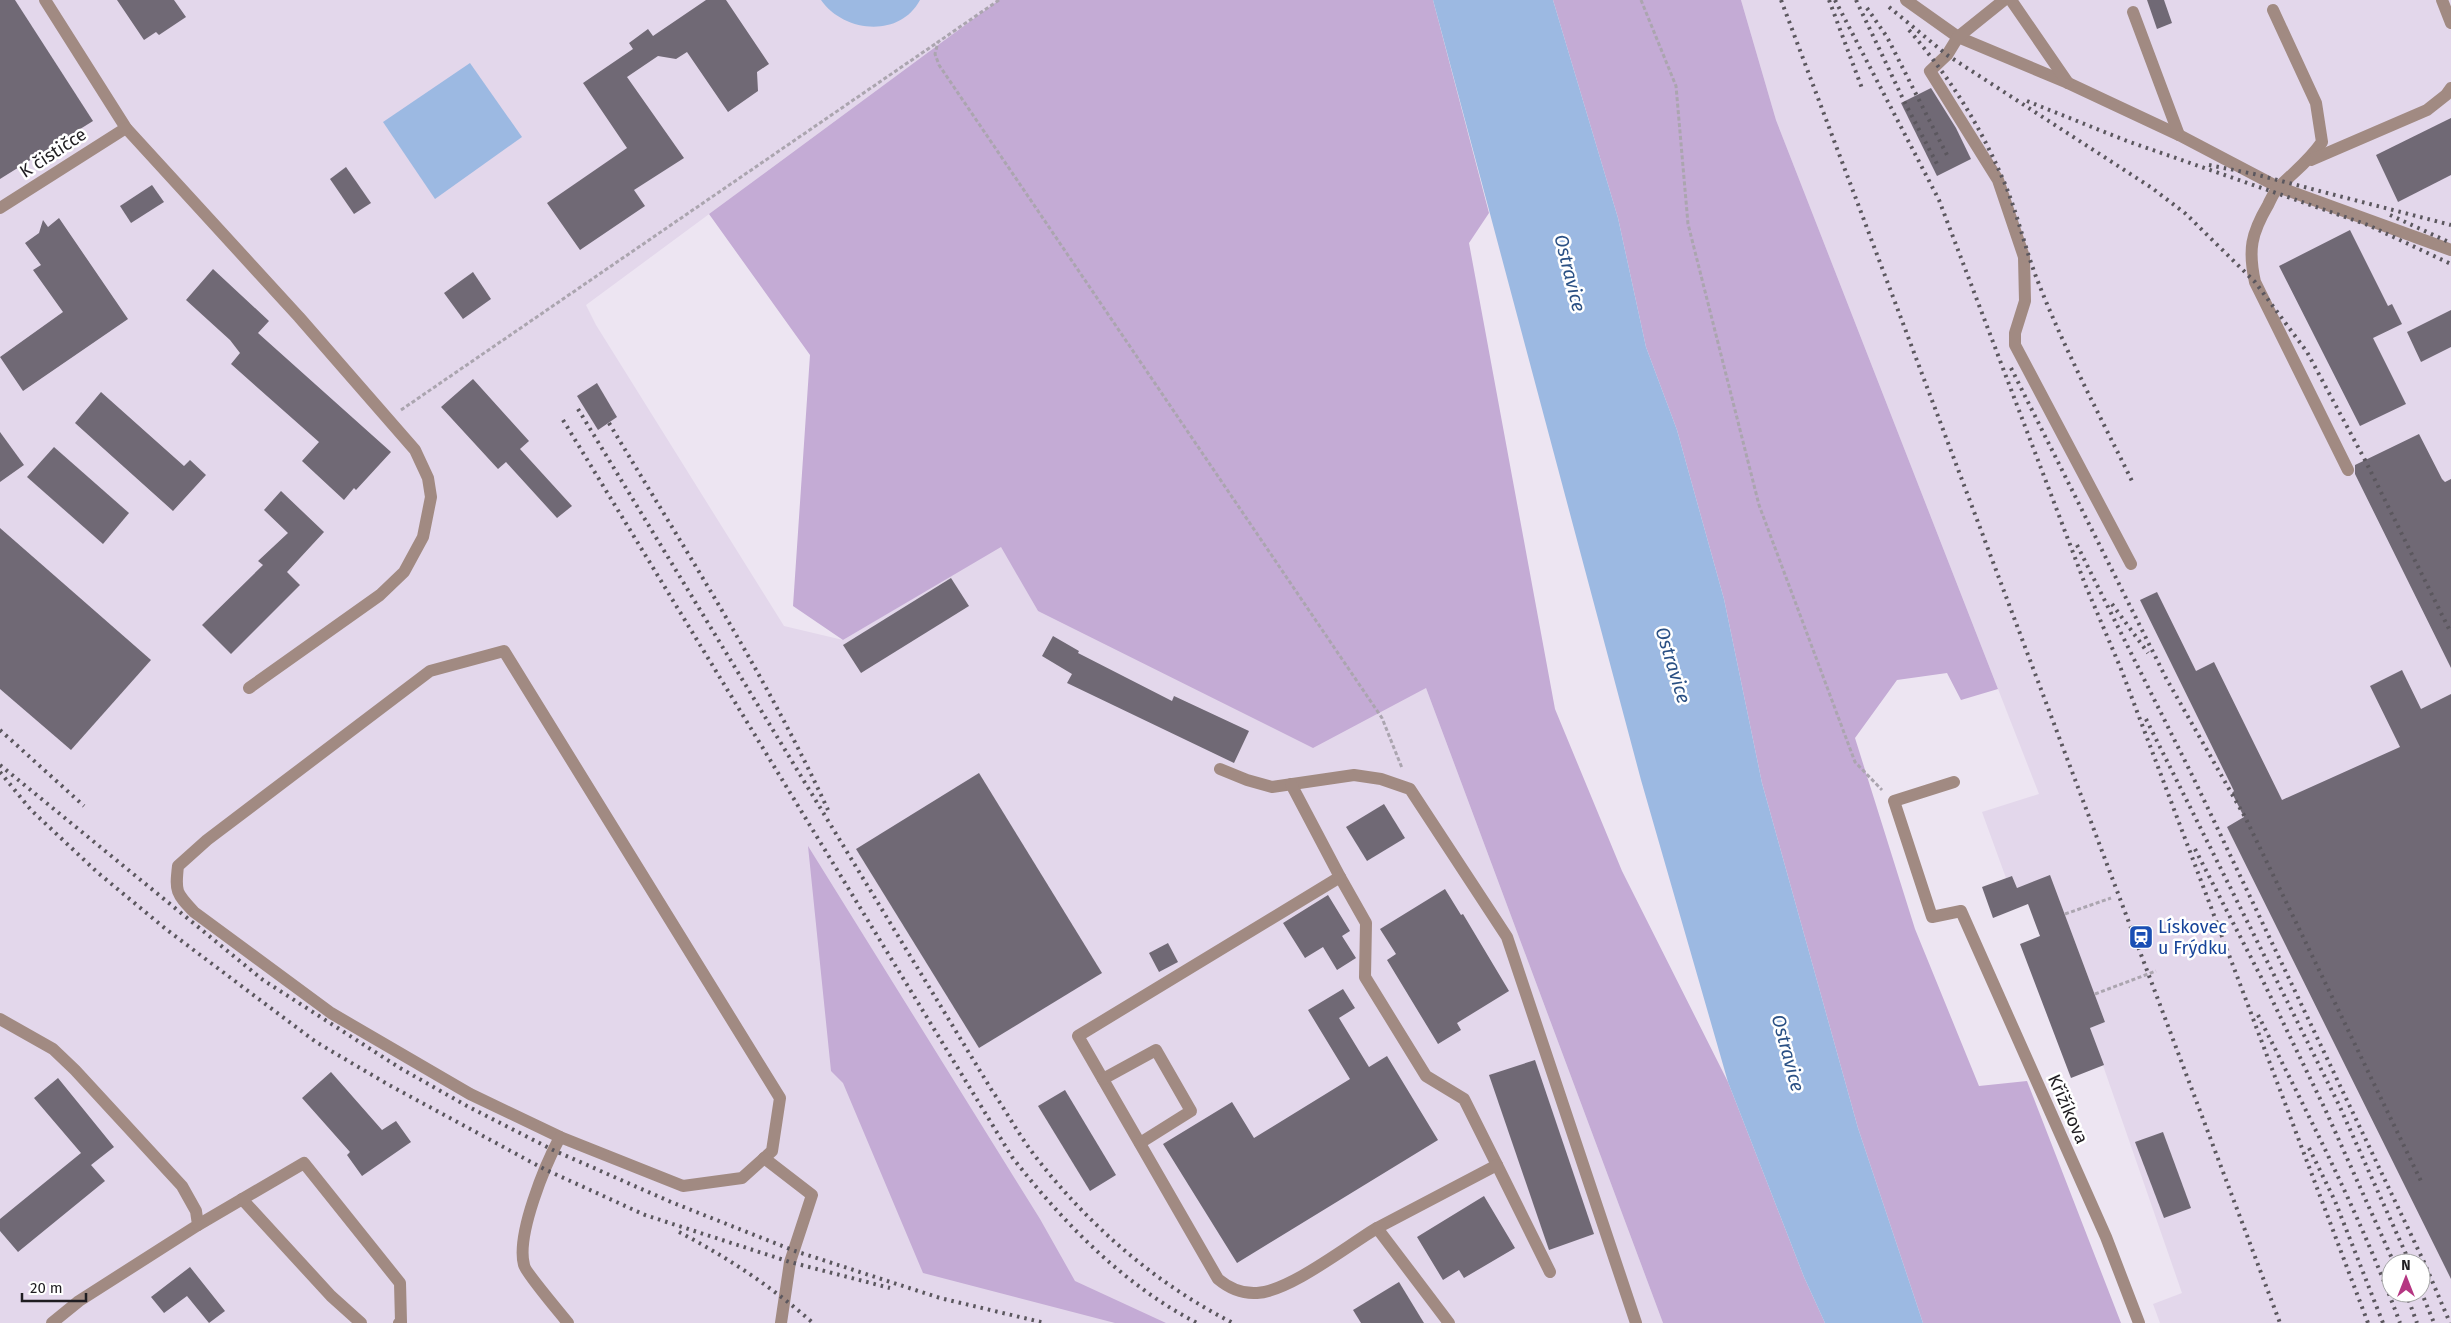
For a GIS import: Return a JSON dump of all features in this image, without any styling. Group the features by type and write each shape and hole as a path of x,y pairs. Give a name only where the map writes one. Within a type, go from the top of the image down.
{"street":[{"path":"46,0 126,128 292,310 416,450 428,478 431,497 423,537 404,572 380,595 249,688"},
{"path":"1906,0 1958,37 2068,83 2179,134 2278,188 2451,250"},
{"path":"2004,0 1958,37 1947,55 1930,71 1998,180 2024,257 2025,301 2015,333 2015,345 2131,564"},
{"path":"2011,0 2068,83"},
{"path":"2442,0 2451,23"},
{"path":"2273,10 2316,103 2322,142 2310,160 2278,188 2259,220 2252,240 2250,258 2255,282 2348,470"},
{"path":"2133,12 2179,134"},
{"path":"2310,160 2427,110 2446,96 2451,88"},
{"name":"K čističce","path":"0,208 126,128"},
{"path":"504,651 780,1098 772,1151 742,1178 683,1186 560,1137 470,1094 331,1013 194,912 181,898 176,887 178,866 208,840 430,672 504,651"},
{"path":"1220,769 1247,780 1272,786 1354,776 1380,779 1410,789 1507,937 1636,1323"},
{"path":"1894,801 1954,782"},
{"path":"1291,784 1366,923 1365,977 1426,1076 1464,1099 1550,1272"},
{"name":"Křižíkova","path":"1894,801 1932,917 1961,911 2106,1237 2139,1323"},
{"path":"1340,877 1078,1036 1218,1279 1232,1290 1258,1293 1286,1285 1377,1228 1497,1165"},
{"path":"0,1019 53,1049 75,1070 182,1186 196,1211 198,1225"},
{"path":"1102,1079 1156,1050 1191,1111 1140,1143"},
{"path":"560,1137 544,1169 524,1231 524,1266 568,1323"},
{"path":"764,1158 812,1195 790,1262 781,1323"},
{"path":"52,1323 79,1301 198,1225 304,1162 400,1283 401,1322 399,1323"},
{"path":"242,1199 331,1296 362,1323"},
{"path":"1377,1228 1449,1323"}],"path":[{"path":"388,419 999,0"},
{"path":"1641,0 1676,86 1688,224 1759,505 1854,762 1894,801"},
{"path":"938,42 935,54 938,65 1382,718 1410,789"},
{"path":"2065,914 2111,898"},
{"path":"2095,994 2156,971"}],"shaded area":[{"path":"0,0 999,0 586,305 596,325 784,626 843,640 1001,546 1038,611 1426,688 1663,1323 0,1323"},
{"path":"999,0 1433,0 1489,213 1469,243 1555,709 1622,871 1728,1082 1804,1277 1825,1323 1663,1323 1426,688 1313,748 1038,611 1001,547 843,640 793,606 810,355 709,214"},
{"path":"1553,0 1741,0 1776,120 1998,689 1961,700 1947,673 1897,680 1855,738 1915,929 1979,1086 2027,1081 2121,1323 1923,1323 1858,1128 1762,783 1724,599 1677,430 1646,347 1618,218"},
{"path":"1741,0 2451,0 2451,1323 2160,1323 2153,1304 2182,1293 2090,1028 2105,1022 2050,876 2017,888 2012,876 2006,878 1982,812 2039,794 1776,120"},
{"path":"808,846 1040,1219 1075,1281 1166,1323 1115,1323 923,1273 843,1083 831,1071"}],"water":[{"path":"821,0 920,0 911,13 899,21 885,26 871,27 843,19 831,11"},
{"name":"Ostravice","path":"1433,0 1553,0 1618,218 1646,347 1677,430 1724,599 1762,783 1858,1128 1923,1323 1825,1323 1804,1277 1728,1082 1641,780"},
{"path":"470,63 522,137 435,199 383,122"}],"building":[{"path":"0,0 15,0 93,121 0,179"},
{"path":"117,0 174,0 186,17 159,35 156,32 144,40"},
{"path":"706,0 726,0 769,64 757,72 758,91 728,112 687,52 676,59 658,56 627,77 684,158 634,190 645,206 580,250 547,203 627,148 583,83 633,49 629,43 648,29 653,36"},
{"path":"2147,0 2164,0 2172,23 2157,29"},
{"path":"1931,88 1956,128 1971,159 1937,176 1901,103"},
{"path":"2451,118 2451,175 2398,202 2376,155"},
{"path":"346,167 371,203 354,214 330,179"},
{"path":"152,185 164,202 131,223 120,206"},
{"path":"59,218 128,319 23,391 0,357 63,312 33,270 41,265 25,243 39,233 43,220 48,227"},
{"path":"2350,230 2388,306 2392,304 2402,324 2373,338 2406,404 2360,426 2279,266"},
{"path":"213,269 269,321 258,333 391,452 356,490 354,488 344,500 302,461 319,442 231,364 240,353 230,340 186,300"},
{"path":"473,272 491,299 463,319 444,293"},
{"path":"2451,310 2451,347 2421,362 2407,332"},
{"path":"473,379 529,441 520,449 572,506 557,518 506,462 498,469 441,407"},
{"path":"597,383 617,417 598,430 577,396"},
{"path":"101,392 184,466 190,460 206,475 173,511 75,423"},
{"path":"0,432 24,465 0,482"},
{"path":"2419,434 2442,479 2445,482 2451,479 2451,668 2355,474 2355,465"},
{"path":"54,447 129,513 103,544 27,477"},
{"path":"281,491 324,532 287,572 300,585 231,654 202,625 263,565 258,561 288,533 264,510"},
{"path":"0,528 151,660 71,750 0,689"},
{"path":"951,578 969,606 861,673 843,645"},
{"path":"2157,592 2196,671 2214,662 2282,800 2400,747 2370,686 2402,670 2421,709 2451,694 2451,1279 2227,827 2244,817 2232,793 2234,791 2140,600"},
{"path":"1053,636 1079,651 1078,653 1172,701 1174,696 1249,731 1234,763 1067,683 1072,674 1042,656"},
{"path":"979,773 1102,973 979,1048 856,849"},
{"path":"1384,804 1405,838 1367,861 1346,827"},
{"path":"2050,875 2105,1022 2090,1028 2104,1065 2071,1078 2020,944 2040,936 2028,904 1993,918 1982,887 2012,876 2017,888"},
{"path":"1445,889 1461,915 1463,914 1509,991 1457,1023 1461,1030 1438,1044 1387,960 1396,954 1380,929"},
{"path":"1328,895 1350,931 1342,936 1356,958 1337,970 1323,947 1305,958 1283,923"},
{"path":"1168,943 1178,962 1159,972 1149,953"},
{"path":"1343,989 1355,1008 1339,1018 1369,1067 1387,1056 1438,1140 1237,1263 1163,1144 1232,1102 1254,1138 1350,1079 1308,1010"},
{"path":"1535,1060 1594,1234 1549,1250 1489,1075"},
{"path":"331,1072 382,1130 396,1121 411,1142 362,1176 347,1155 350,1152 302,1098"},
{"path":"58,1078 114,1147 91,1165 105,1181 18,1252 0,1231 0,1219 81,1153 34,1098"},
{"path":"1065,1090 1116,1175 1090,1191 1038,1106"},
{"path":"2163,1132 2191,1208 2164,1218 2135,1142"},
{"path":"1484,1196 1515,1248 1464,1278 1459,1270 1443,1280 1417,1237"},
{"path":"190,1267 225,1311 209,1323 187,1296 164,1313 151,1297"},
{"path":"1399,1282 1424,1323 1361,1323 1353,1310"}],"railway":[{"path":"1781,0 2280,1323"},
{"path":"1829,0 1863,91"},
{"path":"1835,0 1939,200 2085,584 2121,669 2368,1323"},
{"path":"1856,0 1904,101 1937,164"},
{"path":"1889,7 1947,55 2152,188 2186,214 2255,282 2307,352 2365,460 2451,633"},
{"path":"1867,8 1887,37 1948,157"},
{"path":"1909,30 1938,66 1963,103 1995,162 2009,195 2035,274 2057,327 2133,483"},
{"path":"2027,101 2127,141 2368,225 2451,264"},
{"path":"2209,165 2254,174 2451,225"},
{"path":"2390,215 2451,243"},
{"path":"2011,368 2166,678 2245,817 2421,1181"},
{"path":"578,409 991,1089 1029,1148 1077,1206 1125,1251 1177,1290 1233,1323"},
{"path":"563,420 1012,1157 1052,1205 1096,1250 1144,1290 1197,1323"},
{"path":"609,423 752,662 828,810"},
{"path":"2077,545 2193,777 2424,1262 2450,1323"},
{"path":"2112,604 2148,653"},
{"path":"2146,719 2339,1105 2406,1253"},
{"path":"0,730 84,806"},
{"path":"0,765 263,980 400,1068 467,1106 553,1150 671,1202 795,1251 940,1298 1045,1323"},
{"path":"0,772 31,810 97,872 167,930 316,1042 389,1085 544,1169 645,1215 790,1262 890,1288"},
{"path":"2195,849 2262,979 2325,1109 2390,1253"},
{"path":"2258,1015 2315,1129 2369,1244 2400,1323"},
{"path":"2309,1148 2335,1201 2383,1323"},
{"path":"679,1232 749,1273 813,1323"},
{"path":"2410,1303 2417,1323"},
{"path":"2426,1303 2434,1323"}],"place":[{"name":"Lískovec u Frýdku","path":"2141,937"}]}
